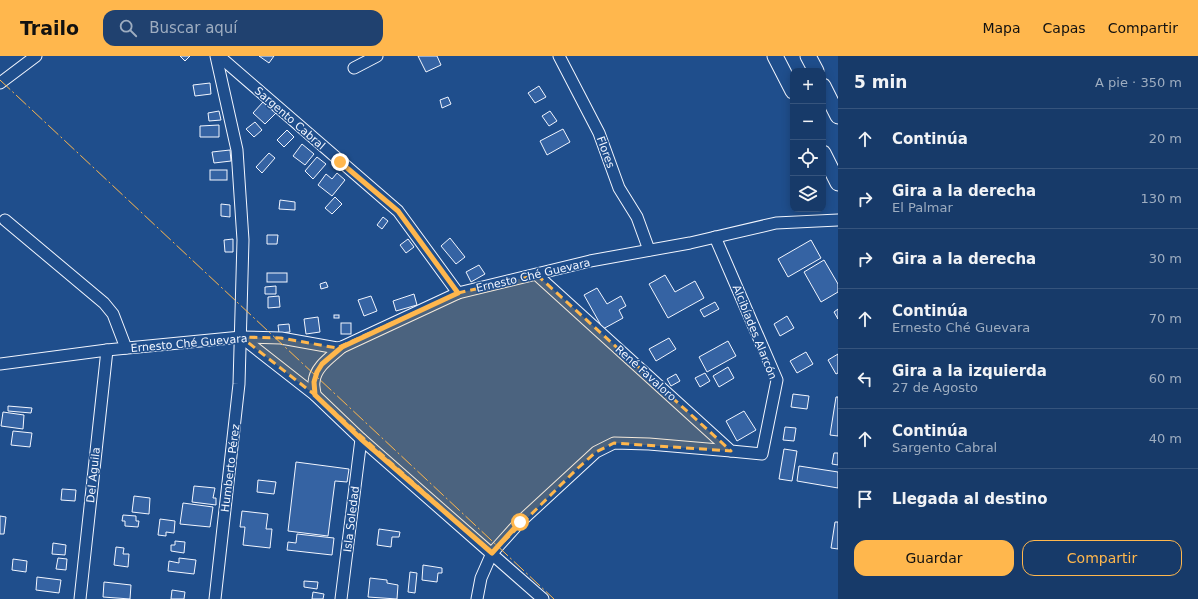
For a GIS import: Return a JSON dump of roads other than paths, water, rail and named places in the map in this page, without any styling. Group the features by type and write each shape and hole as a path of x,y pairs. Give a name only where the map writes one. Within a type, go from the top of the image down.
{"main road":[{"path":"775,56 790,86"},
{"path":"808,56 814,68"},
{"path":"826,92 838,116"},
{"path":"826,159 838,183"}],"street":[{"path":"0,83 36,56"},
{"name":"Humberto Pérez","path":"215,599 239,384 243,240 237,150 216,56"},
{"name":"Sargento Cabral","path":"219,56 398,211 458,293"},
{"path":"354,68 377,56"},
{"name":"Flores","path":"559,56 599,133 619,188 637,217 649,250"},
{"path":"5,220 104,303 113,314 126,348"},
{"name":"Ernesto Ché Guevara","path":"0,364 107,350 241,337 280,338 337,348 458,293 590,261 715,237 776,223 838,220"},
{"name":"Alcibíades Alarcón","path":"715,237 777,380 762,454 731,451"},
{"name":"René Favaloro","path":"537,275 731,451"},
{"path":"241,337 315,395 361,439 543,599"},
{"path":"315,395 314,382 317,372 322,364 342,347"},
{"name":"Del Aguila","path":"80,599 107,350"},
{"name":"Isla Soledad","path":"341,599 361,439"},
{"path":"477,599 481,578 492,553 520,522 596,452 614,443 648,444 731,451"}]}
